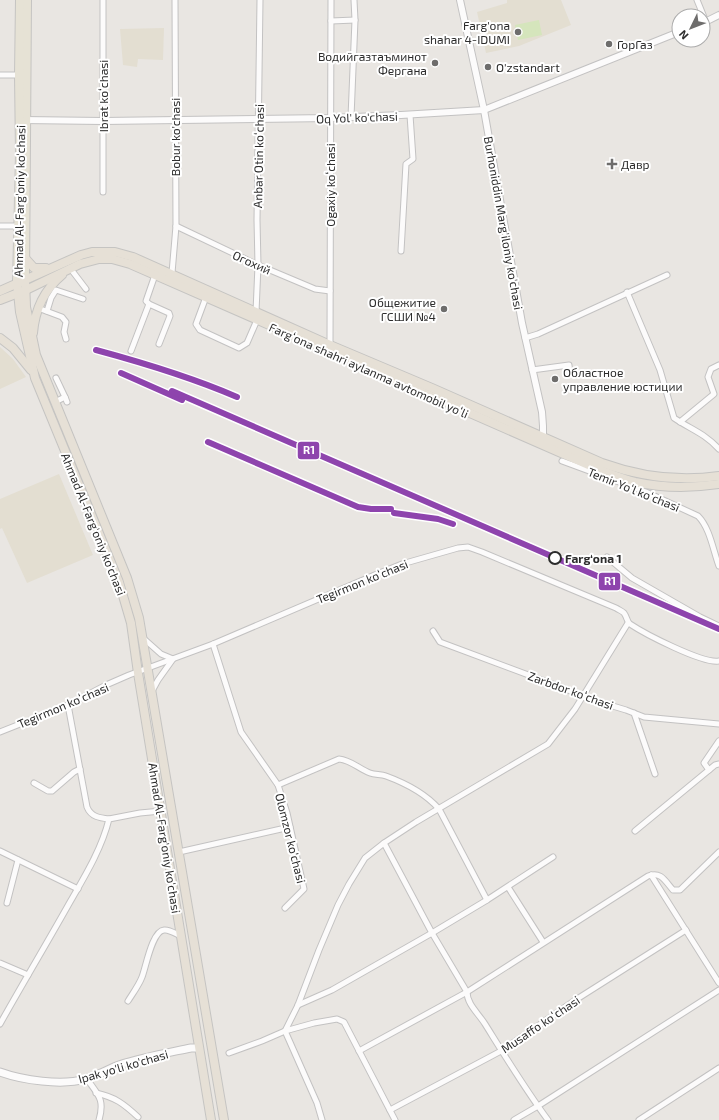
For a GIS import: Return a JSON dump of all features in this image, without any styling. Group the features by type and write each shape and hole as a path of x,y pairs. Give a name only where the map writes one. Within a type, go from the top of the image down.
{"highway":[{"name":"Fargʻona shahri aylanma avtomobil yoʻli","path":"0,291 81,255 92,252 115,252 133,257 206,297 330,345 432,388 600,470 637,482 670,486 719,484"},
{"path":"25,258 34,268 49,268"},
{"name":"Fargʻona shahri aylanma avtomobil yoʻli","path":"0,300 70,268 90,261 99,259 130,264 155,275 171,278 543,442 638,474 671,478 705,478 719,476"},
{"path":"33,343 34,322 38,308 49,288 70,268"},
{"path":"21,281 22,291"},
{"name":"Ahmad Al-Farg'oniy ko'chasi","path":"22,291 33,343 41,370 128,578 138,611 224,1120"},
{"name":"Ahmad Al-Farg'oniy ko'chasi","path":"22,291 23,328 35,378 120,582 131,622 211,1120"},
{"path":"0,338 13,348 29,366 35,378"},
{"path":"199,1048 211,1044"}],"main road":[{"name":"Ahmad Al-Farg'oniy ko'chasi","path":"20,0 19,75 23,120 25,258 21,281"},
{"name":"Ahmad Al-Farg'oniy ko'chasi","path":"21,281 18,226 23,120 26,0"},
{"name":"Ipak yo'li ko'chasi","path":"0,1072 16,1077 66,1082 87,1079 118,1065 136,1060 191,1048 199,1048"}],"street":[{"name":"Ibrat koʻchasi","path":"103,0 103,192"},
{"name":"Bobur ko'chasi","path":"171,278 176,226 175,0"},
{"name":"Anbar Otin koʻchasi","path":"257,316 260,0"},
{"name":"Ogaxiy koʻchasi","path":"330,345 331,0"},
{"path":"351,117 355,20 354,0"},
{"name":"Burhoniddin Marg'iloniy ko'chasi","path":"460,0 484,110 525,338 542,412 543,442"},
{"path":"331,21 355,20"},
{"name":"Oq Yol' ko'chasi","path":"23,120 103,121 331,118 484,110 671,35"},
{"path":"0,75 19,75"},
{"path":"401,250 406,164 413,159 410,115"},
{"path":"0,226 18,226"},
{"name":"Огохий","path":"176,226 258,265 315,289 330,291"},
{"path":"70,268 86,289"},
{"path":"155,275 146,301 168,313 170,316 159,344"},
{"path":"525,338 538,334 667,275"},
{"path":"47,311 51,298 56,290 83,300"},
{"path":"627,292 660,370 674,418 710,440 719,449"},
{"path":"206,297 196,324 200,330 239,348 247,343 257,316"},
{"path":"131,351 149,304"},
{"path":"38,308 62,318 66,322 64,332 66,339"},
{"path":"532,370 569,365 570,374"},
{"path":"680,422 714,394 708,377 711,369 719,365"},
{"path":"55,402 66,400 56,378"},
{"name":"Temir Yoʻl koʻchasi","path":"562,461 646,492 698,516 706,528 719,566"},
{"name":"Tegirmon koʻchasi","path":"0,732 68,705 106,685 213,644 290,610 402,564 458,548 468,547 616,608 624,614 628,623 698,658 710,661 719,661"},
{"path":"607,557 632,578 700,617 719,626"},
{"path":"285,1030 298,1005 338,905 365,858 384,843 548,744 583,697 628,623"},
{"name":"Zarbdor koʻchasi","path":"434,631 440,642 583,697 644,717 719,724"},
{"path":"143,638 161,654 173,659 152,691"},
{"name":"Olomzor ko'chasi","path":"213,644 241,732 278,785 290,827 304,889 285,908"},
{"path":"68,705 88,811 100,818 109,819 140,813 161,811"},
{"path":"634,713 655,774"},
{"path":"709,770 704,763 719,741"},
{"name":"Olomzor ko'chasi","path":"278,785 339,759 346,760 370,773 385,776 418,791 433,802 439,809 488,900"},
{"path":"635,831 715,765 719,764"},
{"path":"34,783 48,791 52,791 74,772 80,769"},
{"path":"0,1024 78,889 97,853 107,829 109,819"},
{"path":"179,852 290,827"},
{"path":"384,843 432,933 467,992 467,999 548,1120"},
{"path":"0,851 78,889"},
{"path":"359,1051 467,992 543,942 651,875 660,875 673,890 680,890 719,852"},
{"path":"298,1005 332,990 432,933 488,900 553,857"},
{"path":"7,903 18,860"},
{"path":"651,875 719,983"},
{"path":"508,887 543,942"},
{"path":"128,1001 142,978 153,940 160,931 168,930 181,936"},
{"name":"Musaffo koʻchasi","path":"390,1110 501,1051 686,930"},
{"path":"0,963 28,975"},
{"path":"514,1120 719,990"},
{"path":"230,1053 262,1041 285,1030 338,1019 344,1022 395,1120"},
{"path":"285,1030 317,1103 322,1120"},
{"path":"639,1120 719,1068"},
{"path":"87,1079 102,1103 102,1110 99,1120"},
{"path":"96,1093 108,1095 116,1099 138,1118"}],"shaded area":[{"name":"Farg'ona shahar 4-IDUMI","path":"507,0 561,0 571,25 519,46 486,53 477,12 507,3"},
{"path":"164,28 163,60 138,59 137,67 123,65 120,29"},
{"path":"0,347 13,359 26,377 0,389"},
{"path":"59,474 93,555 27,583 2,528 0,529 0,499"}],"green space":[{"path":"539,20 542,35 518,40 515,25"}],"transit line":[{"name":"R1","path":"96,350 167,371 237,397"},
{"name":"R1","path":"121,373 182,400"},
{"name":"R1","path":"172,391 719,629"},
{"name":"R1","path":"208,442 358,507 371,509 391,509"},
{"name":"R1","path":"394,513 438,519 453,524"}],"place":[{"name":"Farg'ona shahar 4-IDUMI","path":"518,32"},
{"name":"ГорГаз","path":"609,44"},
{"name":"Водийгазтаъминот Фергана","path":"435,63"},
{"name":"O'zstandart","path":"488,67"},
{"name":"Давр","path":"612,164"},
{"name":"Общежитие ГСШИ №4","path":"444,309"},
{"name":"Областное управление юстиции","path":"555,379"},
{"name":"Farg‘ona 1","path":"555,558"}]}
